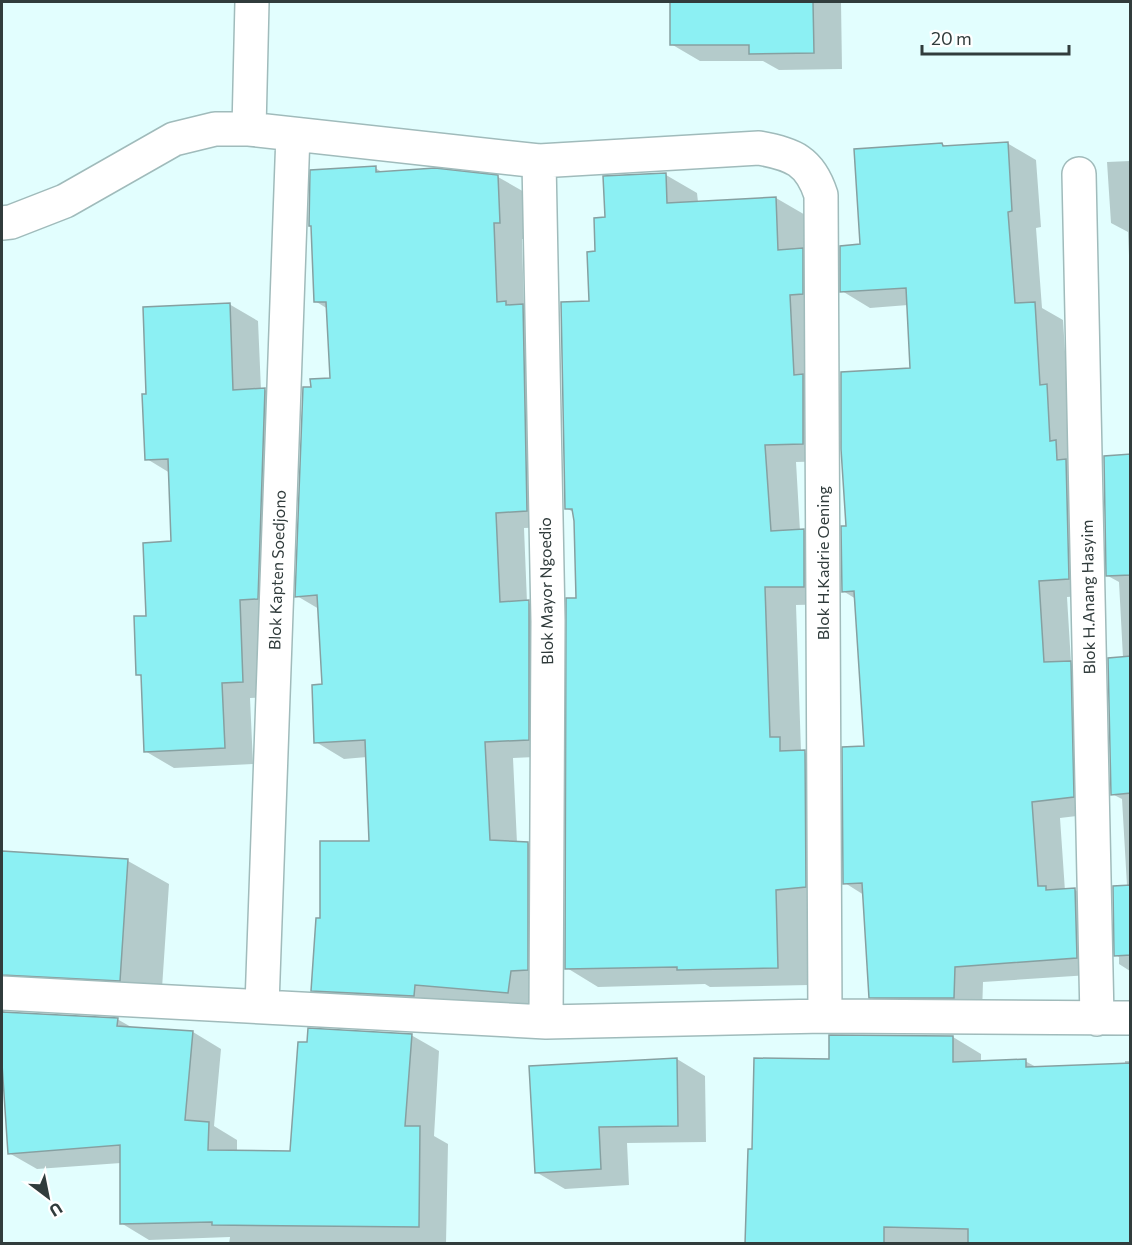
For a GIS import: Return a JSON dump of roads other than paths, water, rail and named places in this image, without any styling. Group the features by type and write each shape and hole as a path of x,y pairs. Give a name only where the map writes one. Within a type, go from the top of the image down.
{"street":[{"path":"249,129 252,2"},
{"name":"Blok H.Kadrie Oening","path":"2,224 65,201 174,140 215,129 249,129 539,161 759,148 784,152 801,161 816,179 822,195 825,1016"},
{"name":"Blok Kapten Soedjono","path":"262,1005 293,134"},
{"name":"Blok Mayor Ngoedio","path":"539,161 548,621 546,1022"},
{"name":"Blok H.Anang Hasyim","path":"1079,174 1097,1019"},
{"path":"2,993 262,1005 546,1022 825,1016 1131,1018"}]}
